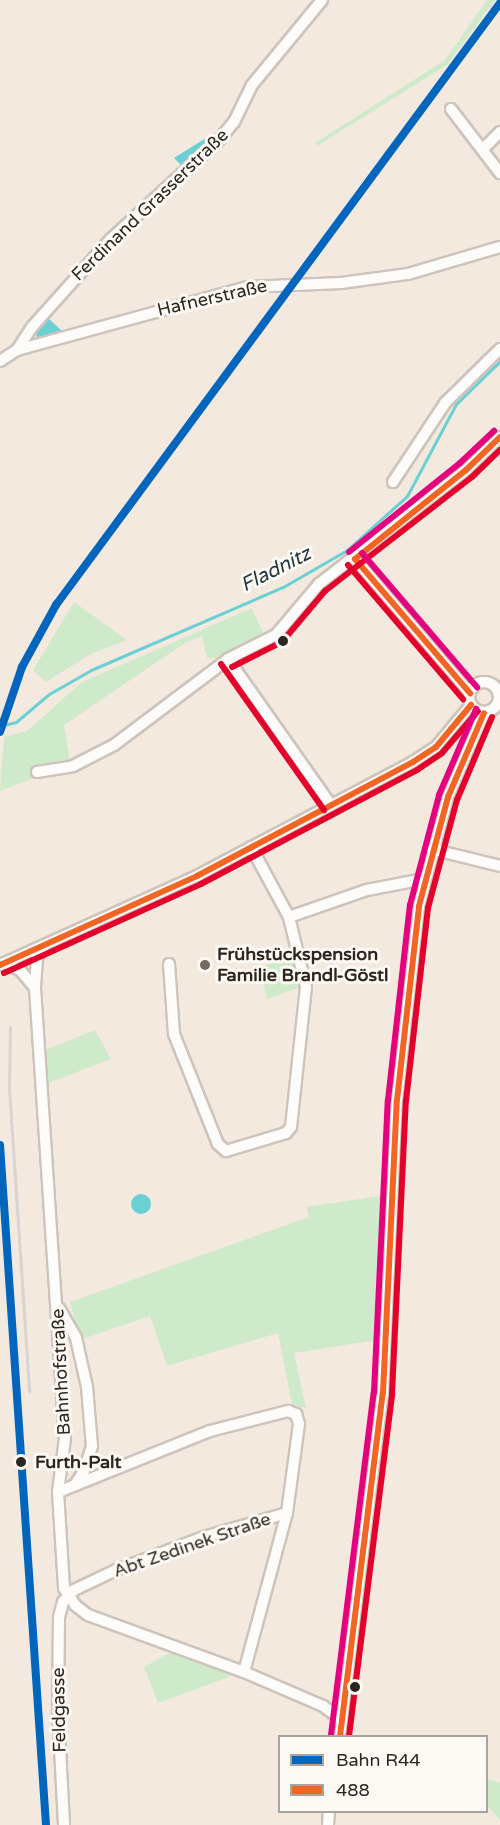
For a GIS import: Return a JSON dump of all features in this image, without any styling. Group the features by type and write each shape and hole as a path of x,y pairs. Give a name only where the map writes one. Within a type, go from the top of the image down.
{"street":[{"name":"Ferdinand Grasserstraße","path":"17,350 55,300 110,240 220,139 234,122 252,85 322,0"},
{"path":"451,109 500,173"},
{"path":"483,149 500,132"},
{"name":"Hafnerstraße","path":"0,361 17,350 247,287 342,284 408,273 500,248"},
{"path":"393,482 445,404 500,349"},
{"path":"37,772 73,766 114,745 228,659 276,635 308,594 356,559 466,470 500,437"},
{"path":"356,559 470,699 484,712"},
{"path":"228,659 332,805"},
{"path":"2,964 251,847 332,805 436,747 482,682 499,689 497,705 484,712 448,797 424,879 397,1100 389,1216 383,1393 340,1735"},
{"path":"169,964 174,1034 218,1144 226,1151 286,1133 291,1127 306,987 289,917 251,847"},
{"path":"431,849 500,866"},
{"path":"289,917 367,890 424,879"},
{"name":"Bahnhofstraße","path":"44,946 37,958 35,988 65,1438 58,1492 61,1578 67,1597"},
{"path":"2,964 20,970 35,988"},
{"path":"57,1305 76,1338 87,1387 92,1446 84,1471 75,1485 58,1492"},
{"name":"Abt Zedinek Straße","path":"75,1485 210,1431 288,1411 296,1414 299,1424 287,1513 244,1672"},
{"name":"Abt Zedinek Straße","path":"67,1597 95,1580 161,1552 287,1513"},
{"path":"67,1597 88,1615 103,1622 244,1672 323,1706 342,1720"},
{"name":"Feldgasse","path":"64,1825 58,1710 59,1617 67,1597"}],"green space":[{"path":"487,0 495,0 447,65 317,146 315,143 445,60"},
{"path":"74,602 127,640 91,654 46,682 33,670"},
{"path":"252,608 264,635 215,658 207,658 202,636 185,643 64,725 70,762 34,767 31,771 35,778 0,791 4,737 27,731 82,682"},
{"path":"296,954 300,987 267,999 260,967"},
{"path":"95,1030 111,1059 48,1083 45,1050"},
{"path":"380,1196 377,1340 294,1353 306,1408 292,1405 278,1333 167,1366 150,1316 80,1340 70,1302 309,1217 306,1207"},
{"path":"171,1652 231,1672 229,1677 158,1703 144,1667"},
{"path":"488,1779 500,1783 500,1820 488,1807"}],"water":[{"path":"214,133 182,166 174,158"},
{"path":"48,318 63,332 37,338 36,333"},
{"path":"137,1194 145,1194 151,1200 151,1208 145,1214 137,1214 131,1208 131,1200"}],"waterway":[{"name":"Fladnitz","path":"0,726 16,722 49,694 91,670 283,587 347,550 407,496 456,404 500,361"}],"railway":[{"path":"10,1027 9,1088 29,1391"}],"rail line":[{"name":"R44","path":"0,732 22,667 56,605 500,3"},
{"name":"R44","path":"0,1145 46,1825"}],"transit line":[{"path":"349,552 460,463 494,431"},
{"name":"488","path":"355,559 466,470 500,437"},
{"path":"232,667 282,642 325,591 472,477 500,450"},
{"path":"362,553 477,687"},
{"name":"488","path":"355,559 470,693"},
{"path":"348,565 463,699"},
{"path":"221,664 324,810"},
{"name":"488","path":"0,965 197,876 413,762 436,747 471,705"},
{"path":"331,1735 374,1392 388,1100 410,905 439,795 476,709"},
{"path":"4,973 201,884 417,770 442,753 478,711"},
{"name":"488","path":"340,1735 383,1393 397,1100 419,906 448,797 484,713"},
{"path":"349,1735 392,1394 406,1101 428,908 457,800 492,717"}],"place":[{"name":"Frühstückspension Familie Brandl-Göstl","path":"205,965"},
{"name":"Furth-Palt","path":"21,1462"}]}
